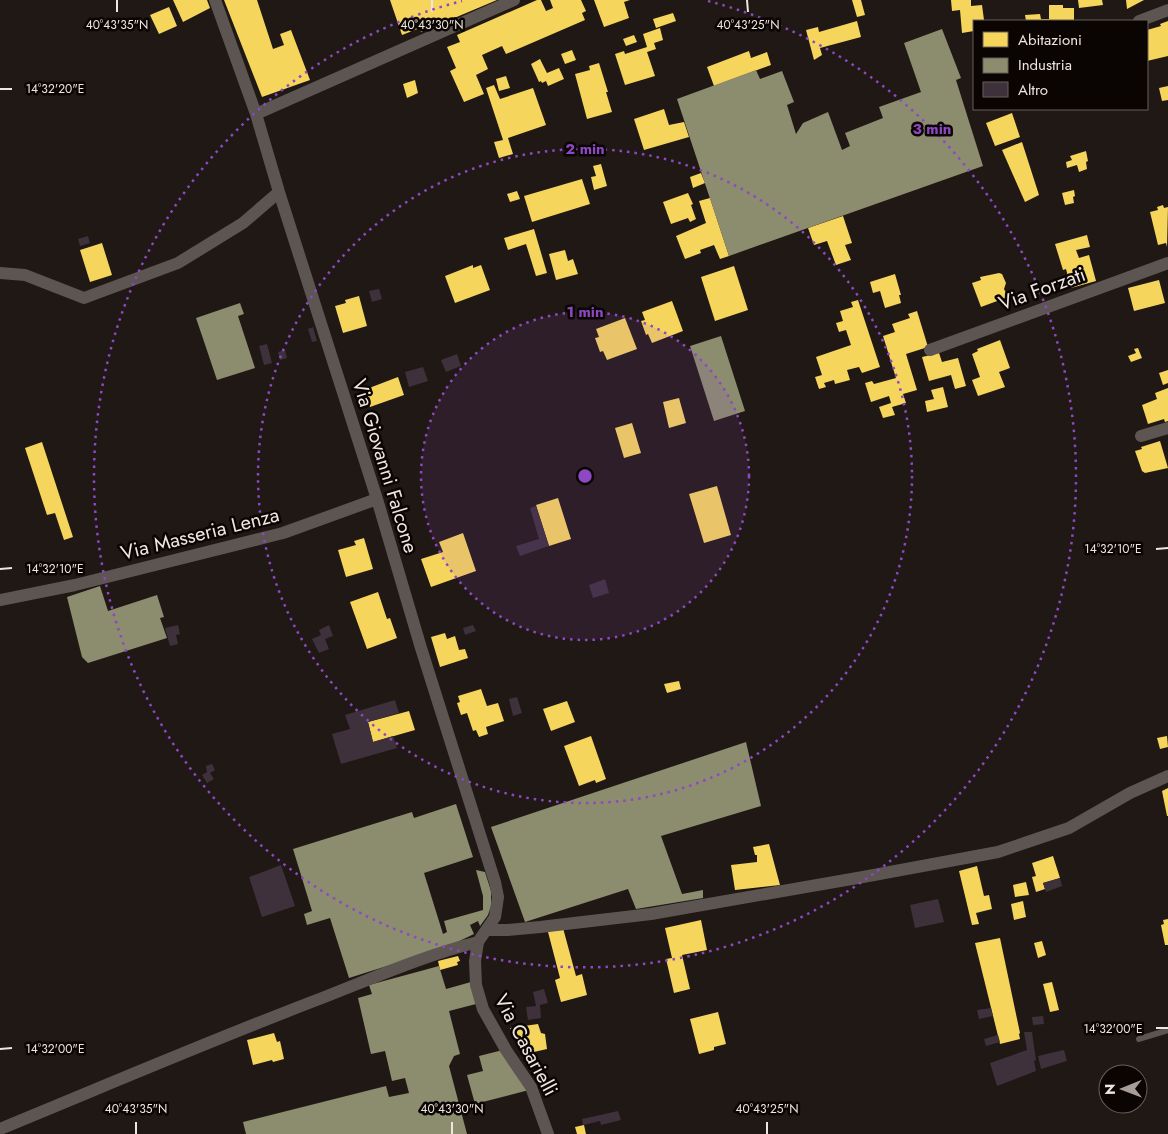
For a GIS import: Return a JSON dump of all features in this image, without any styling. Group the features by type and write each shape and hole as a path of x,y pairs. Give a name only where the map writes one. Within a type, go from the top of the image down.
{"street":[{"name":"Via Giovanni Falcone","path":"215,0 256,114 495,882 498,897 496,917 478,942"},
{"path":"256,114 514,0"},
{"path":"1142,20 1168,10"},
{"path":"0,273 25,274 84,298 178,263 243,223 279,192"},
{"name":"Via Forzati","path":"930,350 1168,263"},
{"path":"1141,436 1168,428"},
{"name":"Via Masseria Lenza","path":"0,600 75,585 284,533 377,499"},
{"path":"488,930 540,927 650,914 998,852 1069,828 1130,793 1168,776"},
{"path":"0,1130 258,1022 402,967 478,942"},
{"name":"Via Casarielli","path":"478,942 475,961 476,985 483,1009 506,1050 531,1087 548,1134"}],"lane":[{"path":"1140,1039 1168,1030"}],"building: Abitazioni":[{"path":"173,0 207,0 210,8 183,22"},
{"path":"224,0 257,0 273,49 284,45 280,34 291,30 310,80 262,97"},
{"path":"390,0 497,0 421,32 420,28 402,35"},
{"path":"537,0 541,0 546,11 553,8 550,0 581,0 586,11 582,13 585,20 506,54 502,46 482,55 488,69 476,75 484,94 464,102 450,71 456,68 447,47 460,42 457,35"},
{"path":"594,0 630,0 624,2 629,18 604,27"},
{"path":"852,0 861,0 865,15 857,17"},
{"path":"951,0 971,0 971,6 982,5 984,20 973,20 973,31 962,33 960,10 952,11"},
{"path":"1078,0 1102,0 1103,5 1079,8"},
{"path":"1126,0 1144,0 1127,9"},
{"path":"1049,5 1063,5 1063,8 1074,8 1074,20 1026,20 1025,15 1040,14 1041,19 1049,19"},
{"path":"169,7 177,26 159,34 150,15"},
{"path":"673,13 676,21 656,28 653,19"},
{"path":"857,21 861,37 820,48 822,55 814,60 806,30 818,27 819,32"},
{"path":"1168,21 1168,56 1148,61 1148,30 1161,26 1160,24"},
{"path":"660,28 663,40 654,43 656,49 647,52 655,76 625,85 615,54 624,51 625,54 647,47 643,34"},
{"path":"634,35 637,42 626,46 623,39"},
{"path":"572,50 576,60 565,64 561,54"},
{"path":"749,51 751,58 767,52 771,65 714,86 707,67"},
{"path":"540,59 547,73 559,68 564,79 548,86 546,81 539,82 531,64"},
{"path":"599,63 612,112 587,119 575,74 590,70 589,66"},
{"path":"506,76 510,88 499,91 496,79"},
{"path":"415,80 418,93 407,98 403,84"},
{"path":"494,85 500,99 533,88 546,125 508,138 513,154 499,158 494,142 503,140 486,88"},
{"path":"1168,86 1168,100 1162,101 1159,88"},
{"path":"664,109 669,125 684,122 689,137 644,150 634,119"},
{"path":"1012,113 1020,137 995,146 986,123"},
{"path":"1022,142 1039,195 1025,202 1002,150"},
{"path":"1086,151 1087,169 1079,172 1077,165 1067,168 1066,162 1072,160 1070,156"},
{"path":"601,164 607,186 594,190 591,177 596,176 593,166"},
{"path":"701,173 705,183 693,188 690,177"},
{"path":"582,179 590,204 532,222 524,196"},
{"path":"1074,190 1074,203 1065,205 1062,193"},
{"path":"517,191 520,199 510,202 507,194"},
{"path":"688,193 693,204 691,205 696,219 690,222 688,218 671,224 663,202"},
{"path":"710,198 729,256 720,259 714,245 700,250 701,253 685,259 676,236 706,223 699,201"},
{"path":"1163,205 1164,208 1168,207 1167,247 1166,243 1158,245 1150,212 1158,210 1157,207"},
{"path":"843,216 852,243 845,245 851,260 836,265 827,241 814,245 808,228"},
{"path":"534,229 547,273 536,276 526,244 508,250 504,238"},
{"path":"1087,235 1090,247 1076,250 1079,258 1089,255 1096,281 1071,288 1066,269 1063,270 1055,244"},
{"path":"102,243 112,275 90,282 80,250"},
{"path":"565,250 568,261 573,259 578,274 556,280 549,254"},
{"path":"473,265 473,268 481,265 490,290 455,303 445,276"},
{"path":"734,266 748,310 715,321 701,277"},
{"path":"895,274 901,295 899,295 901,303 885,308 880,291 873,293 870,282"},
{"path":"1002,274 1006,283 1004,289 1008,297 981,307 972,283 981,280 980,277"},
{"path":"1159,280 1165,303 1134,311 1128,288"},
{"path":"359,296 367,326 343,333 335,306 346,303 345,300"},
{"path":"858,300 880,367 862,373 859,367 847,370 850,380 835,384 834,380 824,383 826,387 819,389 815,377 822,375 816,357 851,345 846,330 839,332 836,323 843,321 840,311 853,307 851,302"},
{"path":"672,301 683,331 652,343 648,334 646,335 641,321 645,320 642,312"},
{"path":"917,311 928,347 906,354 917,390 903,394 906,403 892,407 895,415 883,418 879,407 891,403 889,396 871,402 865,383 872,381 874,384 896,378 883,336 895,332 892,324 910,318 908,314"},
{"path":"625,318 637,349 607,360 603,351 600,352 595,338 599,337 596,329"},
{"path":"1000,340 1010,368 999,372 1005,387 978,396 972,380 980,377 972,354 978,351 977,349"},
{"path":"1138,348 1142,358 1131,362 1128,356 1136,353 1134,349"},
{"path":"939,353 942,362 958,358 966,386 955,389 951,375 929,381 922,357"},
{"path":"1168,370 1168,383 1163,385 1159,373"},
{"path":"398,377 404,395 370,407 364,390"},
{"path":"943,387 948,407 927,412 925,401 934,399 931,390"},
{"path":"1168,388 1168,421 1165,422 1164,419 1148,424 1142,405 1157,399 1155,393"},
{"path":"679,398 686,423 669,428 663,402"},
{"path":"632,423 641,453 624,458 615,428"},
{"path":"1160,441 1168,468 1145,473 1142,471 1135,451"},
{"path":"42,442 73,537 64,540 55,513 47,515 25,448"},
{"path":"717,486 731,535 704,543 689,494"},
{"path":"558,498 571,539 549,546 536,505"},
{"path":"463,533 476,571 431,587 421,559 443,552 439,542"},
{"path":"364,538 373,569 346,577 338,550 356,545 354,541"},
{"path":"378,592 387,619 390,618 397,638 367,649 350,602"},
{"path":"445,633 447,639 455,636 459,650 465,649 468,658 440,667 431,637"},
{"path":"679,681 681,689 667,693 664,684"},
{"path":"481,689 487,706 498,703 504,721 486,727 488,734 479,737 476,730 473,731 467,713 461,715 457,703 460,702 458,696"},
{"path":"567,701 575,722 551,731 543,709"},
{"path":"409,711 415,730 373,742 368,722"},
{"path":"591,736 606,779 596,783 595,780 579,786 564,746"},
{"path":"1167,736 1168,747 1160,749 1157,738"},
{"path":"1168,788 1168,816 1167,816 1162,791"},
{"path":"769,844 780,885 735,890 731,865 757,862 757,855 755,855 753,847"},
{"path":"1053,856 1060,878 1043,883 1045,889 1036,892 1032,877 1036,876 1032,863"},
{"path":"977,866 984,896 989,895 992,909 976,913 979,924 972,925 959,871"},
{"path":"1026,882 1029,895 1015,897 1013,885"},
{"path":"1023,901 1026,917 1014,920 1011,904"},
{"path":"1168,919 1168,945 1165,945 1161,925 1164,924 1163,920"},
{"path":"701,920 707,950 682,955 690,989 674,993 666,959 672,958 665,928"},
{"path":"563,928 576,976 582,974 587,995 561,1002 555,980 560,978 548,932"},
{"path":"1000,938 1020,1039 1000,1044 975,943"},
{"path":"1042,941 1046,955 1038,958 1034,943"},
{"path":"458,956 460,961 457,962 458,965 440,970 438,961"},
{"path":"1052,982 1059,1010 1050,1012 1043,984"},
{"path":"718,1012 726,1044 699,1054 690,1019"},
{"path":"538,1024 541,1033 545,1034 547,1049 525,1054 510,1028"},
{"path":"274,1033 277,1042 280,1041 284,1059 253,1065 247,1040"},
{"path":"584,1125 586,1134 577,1134 575,1127"}],"building: Industria":[{"path":"942,29 961,78 956,80 983,166 729,256 677,99 756,70 760,79 782,71 794,102 787,105 796,134 803,123 828,112 842,150 850,146 845,133 883,118 879,107 921,92 904,43"},
{"path":"240,303 244,314 238,316 255,368 217,380 196,318"},
{"path":"721,336 745,411 714,421 690,346"},
{"path":"100,586 108,611 157,595 164,617 160,618 167,638 88,663 82,657 67,597"},
{"path":"746,742 761,806 661,836 682,894 703,890 703,898 636,909 628,889 525,922 491,827"},
{"path":"456,804 473,857 424,873 443,934 447,932 444,921 483,910 483,896 476,870 485,872 491,891 491,906 488,915 480,926 478,921 470,925 474,934 447,947 349,978 330,918 307,925 304,914 312,911 293,849 412,812 414,818"},
{"path":"439,966 446,989 471,982 476,1004 449,1011 460,1054 454,1056 449,1066 467,1134 246,1134 243,1122 386,1086 389,1097 409,1093 405,1078 392,1081 385,1051 371,1054 358,998 372,994 369,985"},
{"path":"503,1050 529,1090 475,1104 467,1075 483,1071 479,1056"}],"building: Altro":[{"path":"88,236 90,243 80,246 78,239"},
{"path":"379,289 382,299 372,302 369,291"},
{"path":"313,327 317,341 312,342 308,329"},
{"path":"267,344 272,363 264,365 259,346"},
{"path":"285,350 287,358 280,360 278,352"},
{"path":"457,354 461,366 446,372 441,360"},
{"path":"423,367 428,381 409,387 405,372"},
{"path":"536,506 549,546 520,556 516,546 539,539 530,508"},
{"path":"605,579 609,593 593,598 589,585"},
{"path":"178,625 180,634 176,635 178,644 170,646 165,628"},
{"path":"329,625 333,636 325,639 329,649 319,653 312,639 321,635 319,630"},
{"path":"473,625 476,631 465,635 463,628"},
{"path":"517,697 522,713 513,716 509,699"},
{"path":"395,700 399,713 368,722 373,742 393,736 397,748 341,764 332,734 350,729 345,715"},
{"path":"212,764 215,770 210,773 214,779 207,783 202,775 207,772 206,766"},
{"path":"281,865 295,906 262,917 249,877"},
{"path":"1060,878 1062,886 1046,892 1043,883"},
{"path":"938,899 944,922 915,928 910,905"},
{"path":"544,989 548,1003 540,1005 541,1018 528,1020 526,1007 536,1006 533,992"},
{"path":"991,1008 993,1016 979,1019 977,1010"},
{"path":"1043,1016 1044,1024 1033,1025 1032,1017"},
{"path":"1024,1032 1032,1032 1036,1071 997,1086 990,1063 1027,1050"},
{"path":"998,1035 1000,1042 986,1046 984,1039"},
{"path":"1064,1050 1067,1061 1041,1069 1038,1056"},
{"path":"618,1111 621,1120 601,1125 600,1121 583,1125 582,1119"}]}
